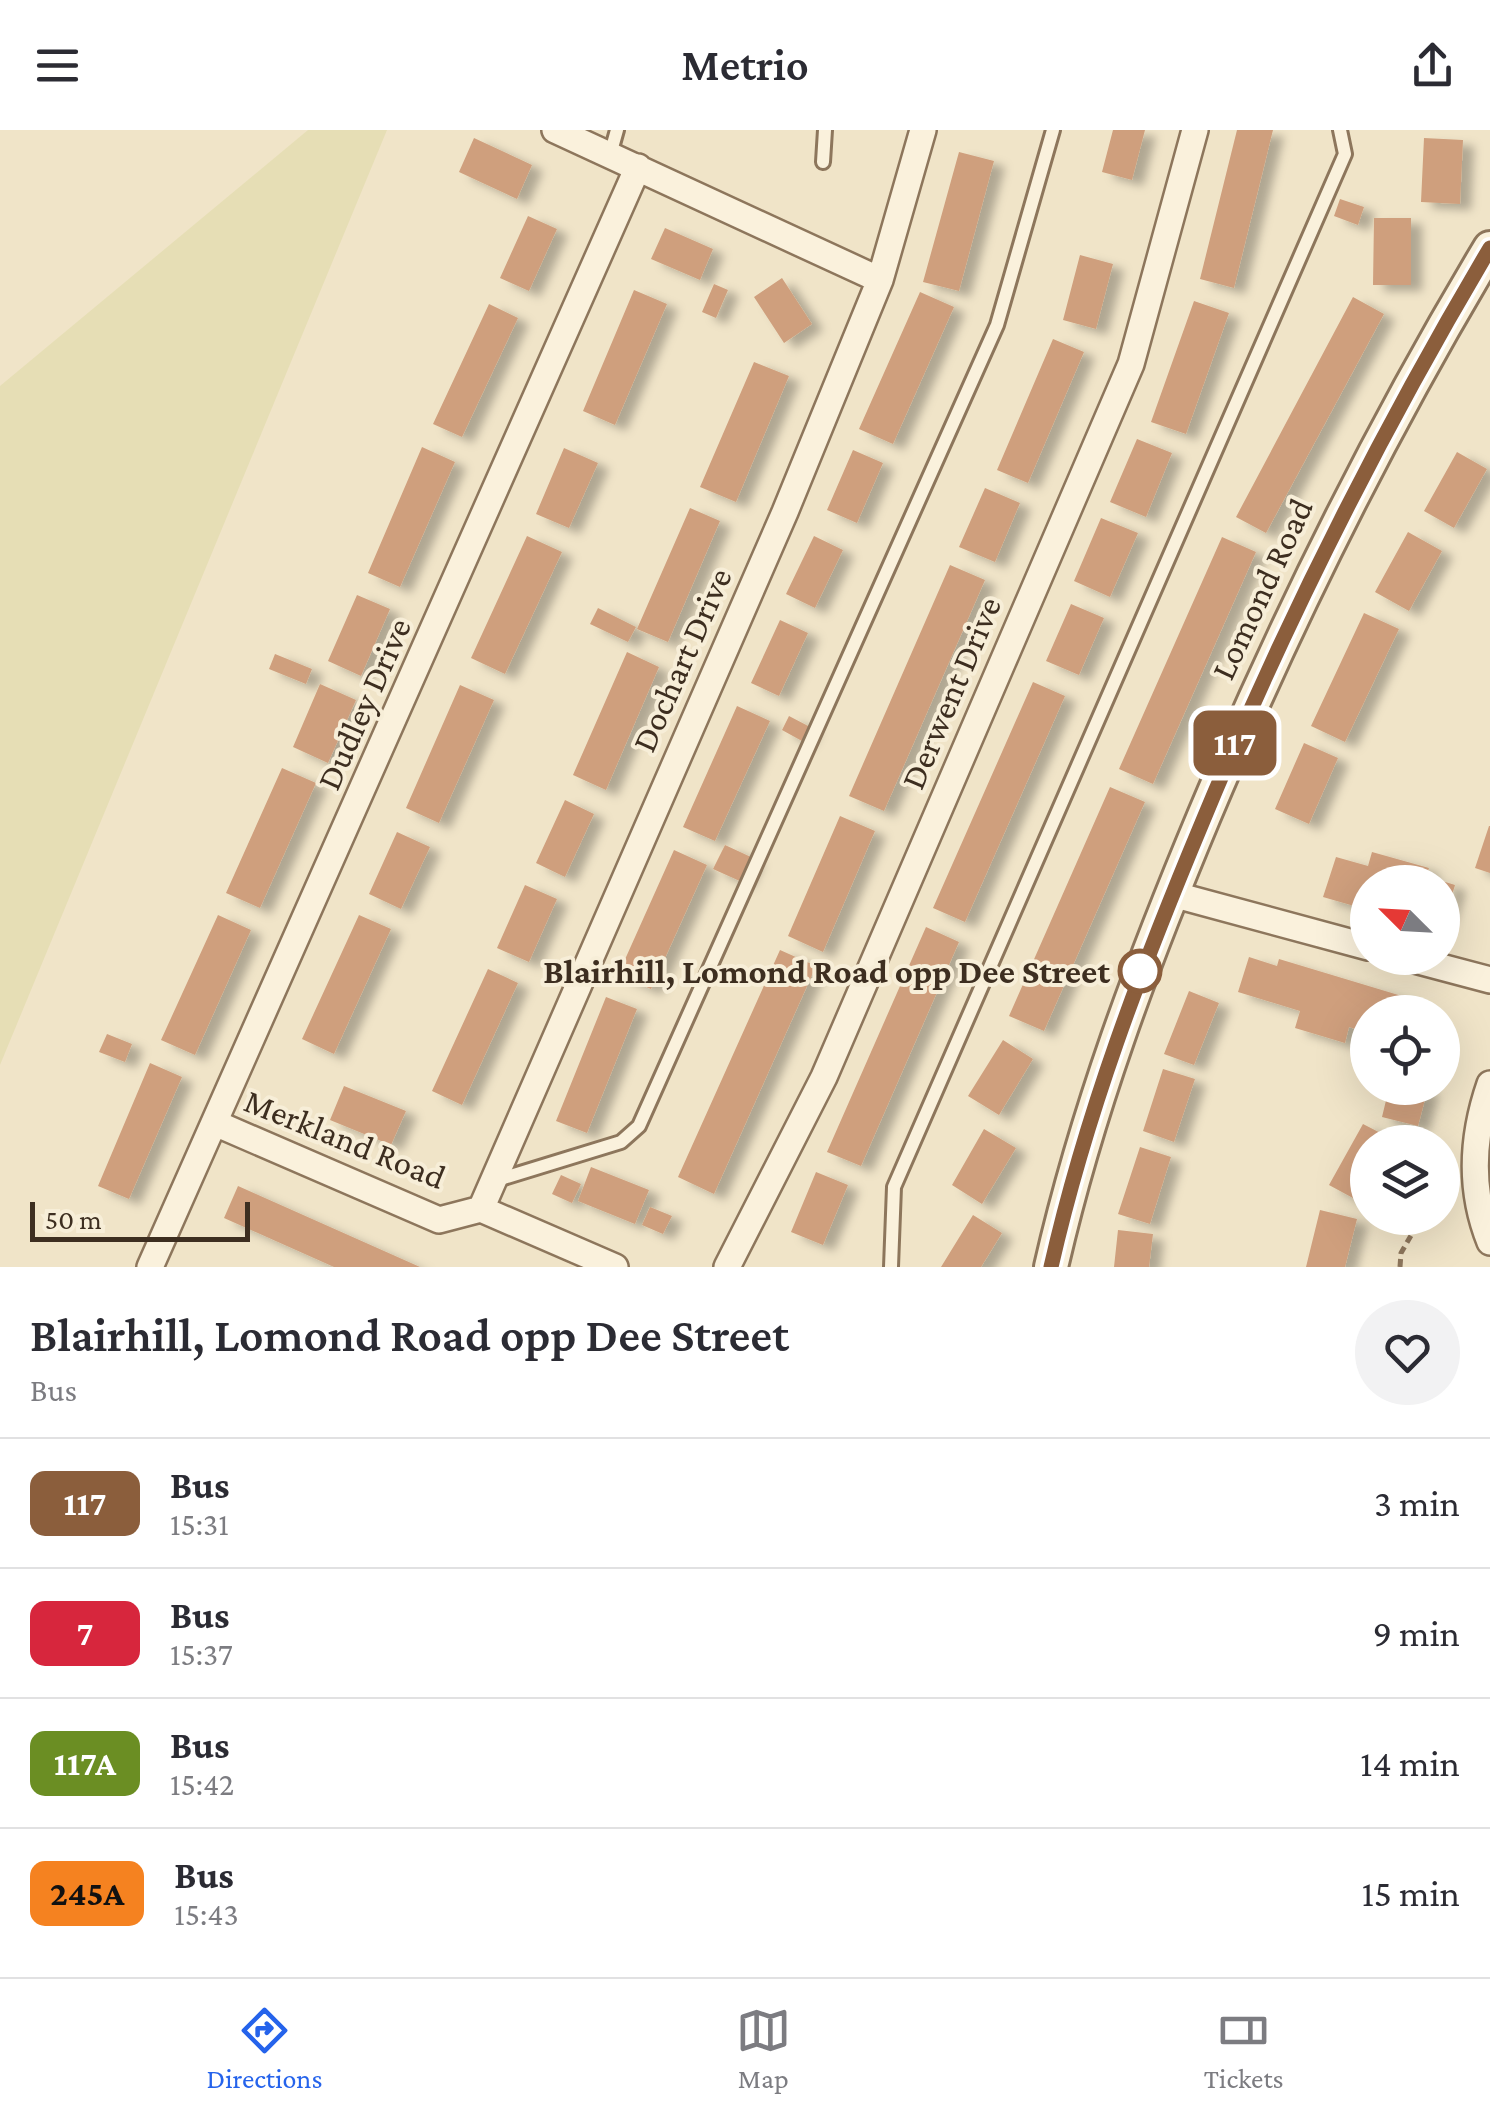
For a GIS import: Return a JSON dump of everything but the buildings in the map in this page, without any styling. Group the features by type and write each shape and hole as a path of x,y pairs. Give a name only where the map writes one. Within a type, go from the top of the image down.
{"street":[{"path":"555,130 613,143 638,168 880,280"},
{"name":"Dochart Drive","path":"481,1209 784,512 880,280 923,130"},
{"name":"Derwent Drive","path":"726,1267 824,1077 1132,364 1195,130"},
{"name":"Dudley Drive","path":"150,1267 638,168"},
{"name":"Lomond Road","path":"1050,1267 1092,1107 1172,894 1324,546 1404,392 1490,248"},
{"path":"1172,894 1350,942"},
{"path":"1460,972 1490,980"},
{"path":"1490,1084 1479,1116 1474,1174 1490,1242"},
{"name":"Merkland Road","path":"214,1123 438,1220 481,1209 615,1267"}],"lane":[{"path":"823,162 825,130"},
{"path":"491,1182 621,1142 639,1126 997,325 1053,130"},
{"path":"890,1267 894,1187 1344,154 1340,130"}],"path":[{"path":"1400,1267 1401,1253 1412,1235"}],"shaded area":[{"path":"308,130 387,130 0,1065 0,386"}],"bus line":[{"name":"117","path":"1051,1267 1092,1107 1129,999 1245,718 1324,546 1404,392 1490,248"}],"place":[{"name":"Blairhill, Lomond Road opp Dee Street","path":"1140,971"}]}
